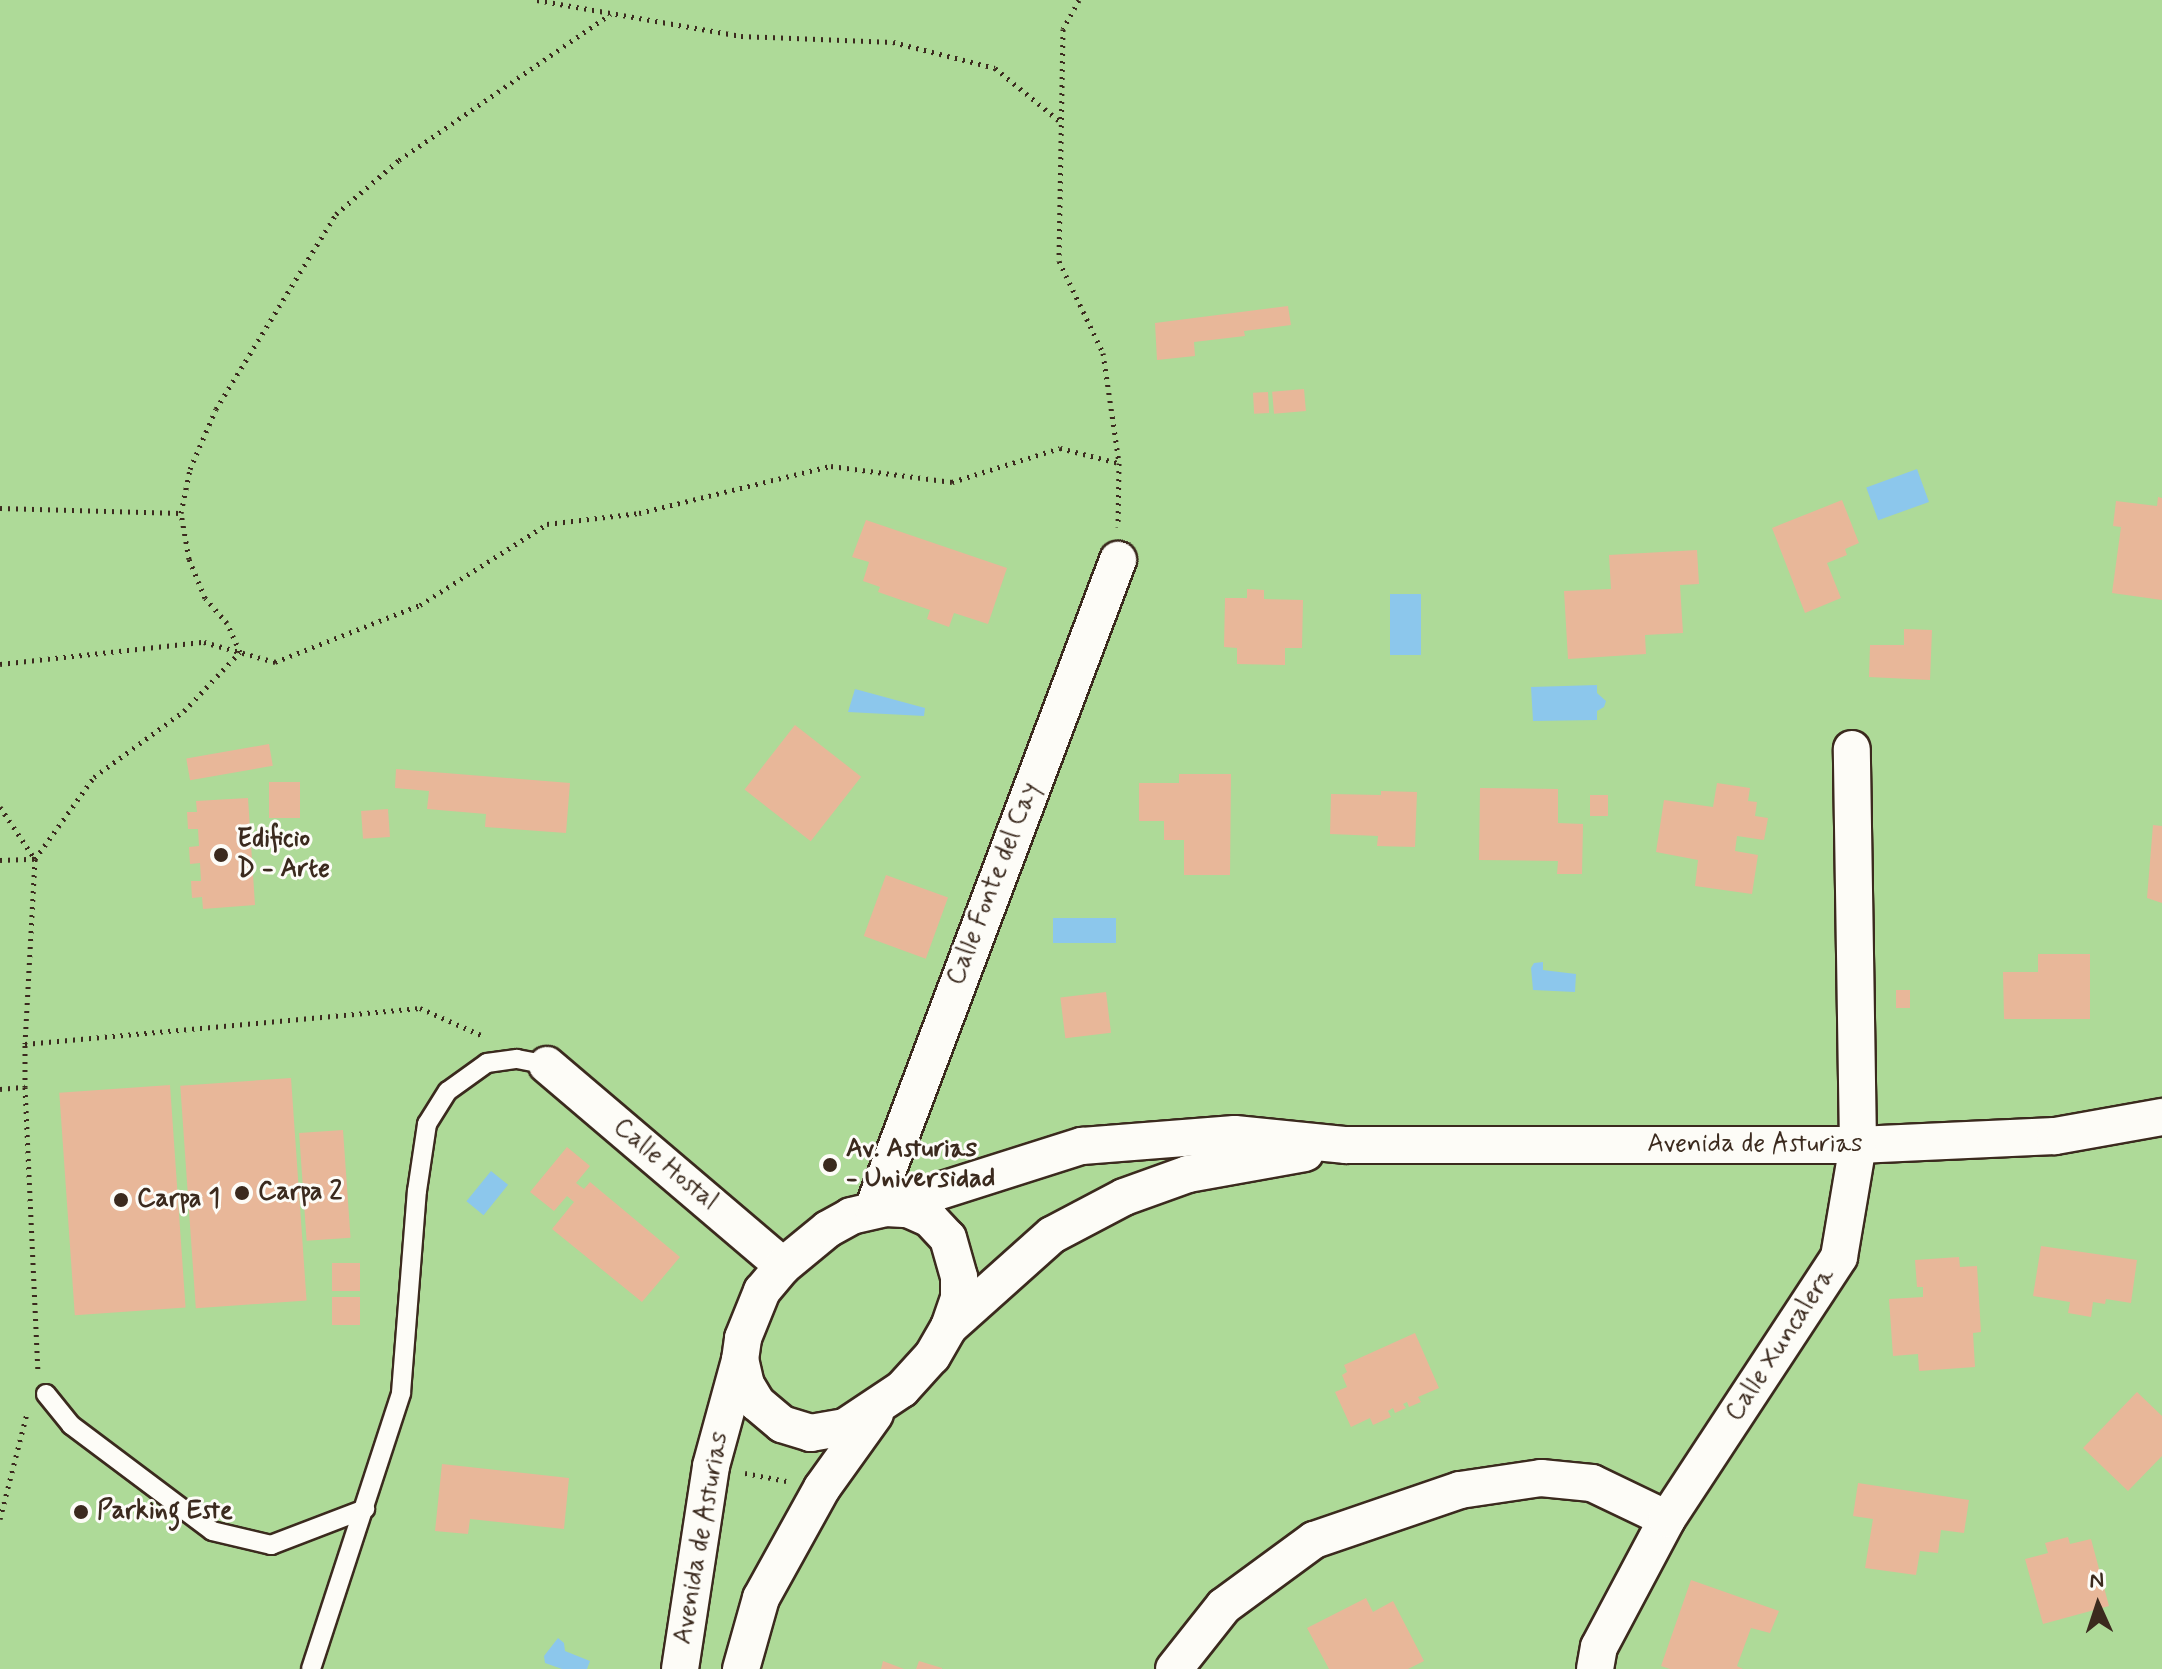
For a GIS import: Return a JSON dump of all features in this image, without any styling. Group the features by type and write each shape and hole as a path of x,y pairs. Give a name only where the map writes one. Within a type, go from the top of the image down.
{"street":[{"name":"Calle Fonte del Cay","path":"879,1208 1118,560"},
{"name":"Calle Xuncalera","path":"1595,1669 1599,1647 1667,1519 1839,1257 1858,1145 1852,749"},
{"name":"Calle Hostal","path":"547,1065 783,1266"},
{"name":"Avenida de Asturias","path":"879,1208 1082,1146 1235,1134 1346,1145 1858,1145 2055,1136 2162,1117"},
{"name":"Avenida de Asturias","path":"949,1327 1052,1235 1124,1197 1188,1174 1346,1145"},
{"path":"741,1669 761,1598 822,1488 881,1406 932,1356 949,1327 959,1298 959,1277 948,1238 930,1219 908,1209 879,1208 828,1229 783,1266 762,1291 751,1316 740,1360 746,1385 757,1403 782,1424 811,1433 845,1427 881,1406"},
{"name":"Avenida de Asturias","path":"680,1669 711,1466 740,1360"},
{"path":"1174,1669 1224,1606 1314,1540 1460,1490 1541,1478 1592,1483 1667,1519"}],"lane":[{"path":"311,1669 401,1393 417,1191 427,1124 448,1091 487,1063 517,1059 547,1065"},
{"path":"37,1392 71,1425 212,1531 271,1545 365,1509"}],"path":[{"path":"537,0 741,36 893,42 995,68 1062,124"},
{"path":"1079,0 1063,29 1059,261 1103,353 1119,463 1118,560"},
{"path":"240,652 227,623 205,598 189,559 181,513 190,469 216,409 336,214 399,160 611,14"},
{"path":"0,664 204,642 275,662 420,605 547,524 639,513 831,466 952,482 1060,448 1119,463"},
{"path":"0,508 181,513"},
{"path":"0,1519 37,1392 25,1087 35,859 94,777 184,711 240,652"},
{"path":"0,807 35,859"},
{"path":"0,860 35,859"},
{"path":"25,1044 420,1008 491,1040"},
{"path":"0,1089 25,1087"},
{"path":"37,1392 38,1369"},
{"path":"711,1466 822,1488"}],"green space":[{"path":"0,0 2162,0 2162,1669 0,1669"}],"water":[{"path":"1917,469 1929,502 1878,520 1866,487"},
{"path":"1390,594 1421,594 1421,655 1390,655"},
{"path":"1597,685 1597,693 1606,701 1604,707 1597,711 1597,720 1533,721 1531,687"},
{"path":"855,689 925,708 924,716 848,712"},
{"path":"1053,918 1116,918 1116,943 1053,943"},
{"path":"1543,962 1543,970 1576,974 1575,992 1533,990 1531,968 1534,963"},
{"path":"491,1171 508,1185 484,1215 466,1201"},
{"path":"558,1638 564,1643 565,1651 590,1661 587,1669 562,1669 545,1663 544,1656"}],"building":[{"path":"1288,306 1291,325 1244,331 1245,336 1194,342 1195,356 1157,360 1155,323"},
{"path":"1304,389 1306,411 1274,414 1272,392"},
{"path":"1268,392 1269,413 1254,414 1253,393"},
{"path":"2158,497 2162,498 2162,600 2112,593 2121,527 2113,526 2116,501 2157,506"},
{"path":"1842,500 1859,543 1845,549 1847,555 1827,563 1841,598 1805,613 1772,528"},
{"path":"866,520 1007,568 988,624 954,613 949,627 927,619 930,610 878,592 880,587 863,581 869,562 852,557"},
{"path":"1697,550 1699,584 1680,585 1683,633 1645,635 1646,654 1568,659 1564,591 1611,589 1609,555"},
{"path":"1247,589 1264,590 1264,599 1303,600 1302,648 1285,648 1285,665 1237,664 1237,648 1224,647 1225,598 1247,598"},
{"path":"1904,629 1932,630 1930,680 1869,677 1870,645 1904,645"},
{"path":"795,725 861,777 811,841 745,790"},
{"path":"269,744 273,766 190,780 186,759"},
{"path":"396,769 570,783 566,833 485,827 486,814 427,809 429,791 395,788"},
{"path":"1179,774 1231,774 1230,875 1184,875 1184,840 1164,840 1164,821 1139,821 1139,783 1179,783"},
{"path":"269,782 300,782 300,818 269,818"},
{"path":"1717,783 1750,788 1748,801 1757,802 1755,816 1768,818 1764,840 1737,836 1735,851 1758,855 1752,894 1695,886 1698,860 1656,852 1664,800 1713,807"},
{"path":"1480,788 1558,789 1558,823 1583,824 1582,874 1557,874 1558,861 1479,860"},
{"path":"1381,791 1417,792 1415,847 1377,846 1378,836 1330,834 1331,794 1381,795"},
{"path":"1590,795 1608,795 1608,816 1590,816"},
{"name":"Edificio D - Arte","path":"248,798 255,905 203,909 202,897 192,898 191,881 201,881 200,863 190,864 189,847 199,846 198,829 188,829 187,812 197,812 196,801"},
{"path":"388,809 390,837 363,839 361,811"},
{"path":"2153,825 2162,826 2162,903 2147,898"},
{"path":"886,875 948,898 926,959 864,936"},
{"path":"2038,954 2090,954 2090,1019 2004,1019 2003,972 2038,972"},
{"path":"1896,990 1910,990 1910,1008 1896,1008"},
{"path":"1106,992 1111,1033 1065,1038 1060,998"},
{"name":"Carpa 2","path":"291,1078 307,1300 196,1308 180,1086"},
{"name":"Carpa 1","path":"170,1085 186,1307 75,1315 59,1093"},
{"path":"343,1130 351,1238 307,1241 299,1133"},
{"path":"567,1147 590,1166 576,1183 584,1189 590,1182 680,1257 642,1302 552,1229 574,1202 567,1196 554,1211 530,1192"},
{"path":"2041,1246 2137,1260 2131,1303 2106,1299 2105,1304 2093,1302 2091,1317 2068,1313 2070,1302 2033,1296"},
{"path":"1959,1257 1960,1267 1977,1266 1981,1332 1973,1333 1975,1367 1919,1371 1918,1354 1893,1356 1889,1299 1923,1297 1923,1287 1917,1287 1915,1260"},
{"path":"332,1263 360,1263 360,1291 332,1291"},
{"path":"332,1297 360,1297 360,1325 332,1325"},
{"path":"1415,1333 1439,1388 1418,1397 1421,1402 1409,1407 1407,1402 1403,1404 1406,1408 1395,1413 1393,1408 1388,1411 1391,1417 1373,1425 1370,1418 1351,1427 1335,1392 1347,1387 1342,1375 1347,1372 1344,1365"},
{"path":"2137,1392 2162,1416 2162,1456 2128,1491 2083,1448"},
{"path":"442,1464 569,1478 564,1529 470,1519 468,1534 435,1531"},
{"path":"1858,1483 1969,1500 1964,1533 1941,1530 1938,1553 1920,1551 1916,1575 1865,1568 1873,1519 1853,1516"},
{"path":"2068,1537 2070,1544 2091,1539 2109,1606 2043,1624 2025,1559 2048,1553 2045,1543"},
{"path":"1691,1580 1779,1611 1770,1633 1751,1628 1737,1666 1743,1669 1670,1669 1661,1666"},
{"path":"1366,1598 1373,1612 1393,1601 1424,1661 1408,1669 1329,1669 1307,1628"},
{"path":"883,1661 904,1669 881,1669"},
{"path":"919,1661 942,1668 942,1669 916,1669"}],"place":[{"name":"Edificio D - Arte","path":"221,855"},
{"name":"Av. Asturias - Universidad","path":"830,1165"},
{"name":"Carpa 2","path":"242,1193"},
{"name":"Carpa 1","path":"121,1200"},
{"name":"Parking Este","path":"81,1512"}]}
